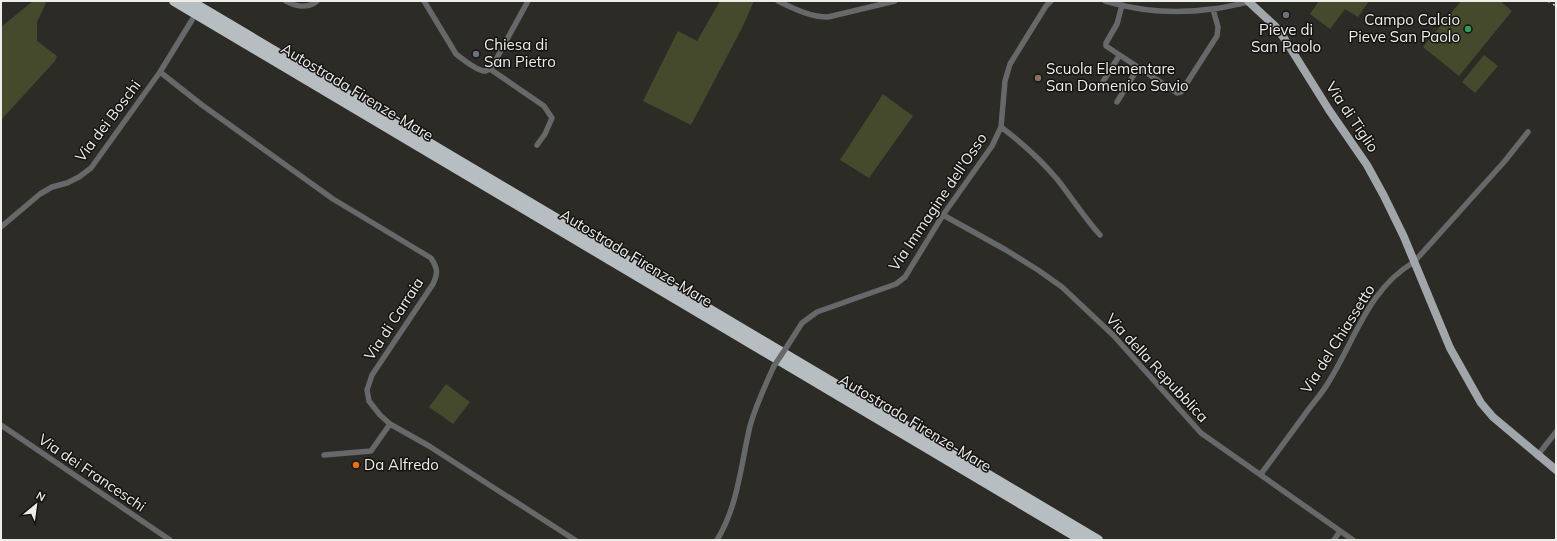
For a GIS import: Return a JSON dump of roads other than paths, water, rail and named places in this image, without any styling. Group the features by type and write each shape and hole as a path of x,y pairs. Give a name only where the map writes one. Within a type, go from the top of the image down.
{"highway":[{"name":"Autostrada Firenze-Mare","path":"174,1 1082,540"},
{"name":"Autostrada Firenze-Mare","path":"190,1 1098,540"}],"main road":[{"name":"Via di Tiglio","path":"1248,2 1275,26 1284,38 1329,110 1367,165 1384,196 1414,262 1450,348 1481,403 1493,417 1537,456 1556,470"}],"street":[{"path":"286,1 295,6 304,6 312,5 317,1"},
{"path":"424,1 456,54 486,71 490,69 528,1"},
{"path":"778,1 804,12 821,17 828,17 895,1"},
{"name":"Via Immagine dell'Osso","path":"717,540 724,529 735,497 751,426 761,394 774,366 802,323 817,312 896,284 906,277 943,215 992,146 1001,127 1005,81 1010,64 1046,6 1051,1"},
{"path":"1105,1 1169,12 1213,9 1248,2"},
{"path":"1122,5 1117,24 1106,43 1106,46 1176,93 1181,92 1217,36 1218,27 1213,9"},
{"name":"Via dei Boschi","path":"1,227 40,194 52,187 67,183 79,177 91,168 160,72 192,20"},
{"path":"1099,88 1119,56"},
{"path":"1117,102 1138,68"},
{"path":"490,69 544,106 552,118 545,134 537,145"},
{"name":"Via di Carraia","path":"160,72 202,105 333,199 431,258 436,266 437,275 372,375 367,390 369,401 380,415 390,424 429,446 575,540"},
{"path":"1001,127 1046,166 1072,199 1084,218 1100,235"},
{"path":"1414,262 1528,132"},
{"name":"Via della Repubblica","path":"943,215 1006,250 1038,270 1062,288 1113,335 1202,432 1353,540"},
{"name":"Via del Chiassetto","path":"1261,474 1328,383 1362,317 1373,301 1387,284 1408,265 1414,262"},
{"path":"324,456 370,451 390,424"},
{"name":"Via dei Franceschi","path":"1,425 170,540"},
{"path":"1537,456 1556,432"},
{"path":"1334,540 1340,531"}],"railway":[{"path":"1548,1 1556,6"}],"place":[{"name":"Pieve di San Paolo","path":"1286,15"},
{"name":"Campo Calcio Pieve San Paolo","path":"1468,29"},
{"name":"Chiesa di San Pietro","path":"476,54"},
{"name":"Scuola Elementare San Domenico Savio","path":"1038,78"},
{"name":"Da Alfredo","path":"356,465"}]}
